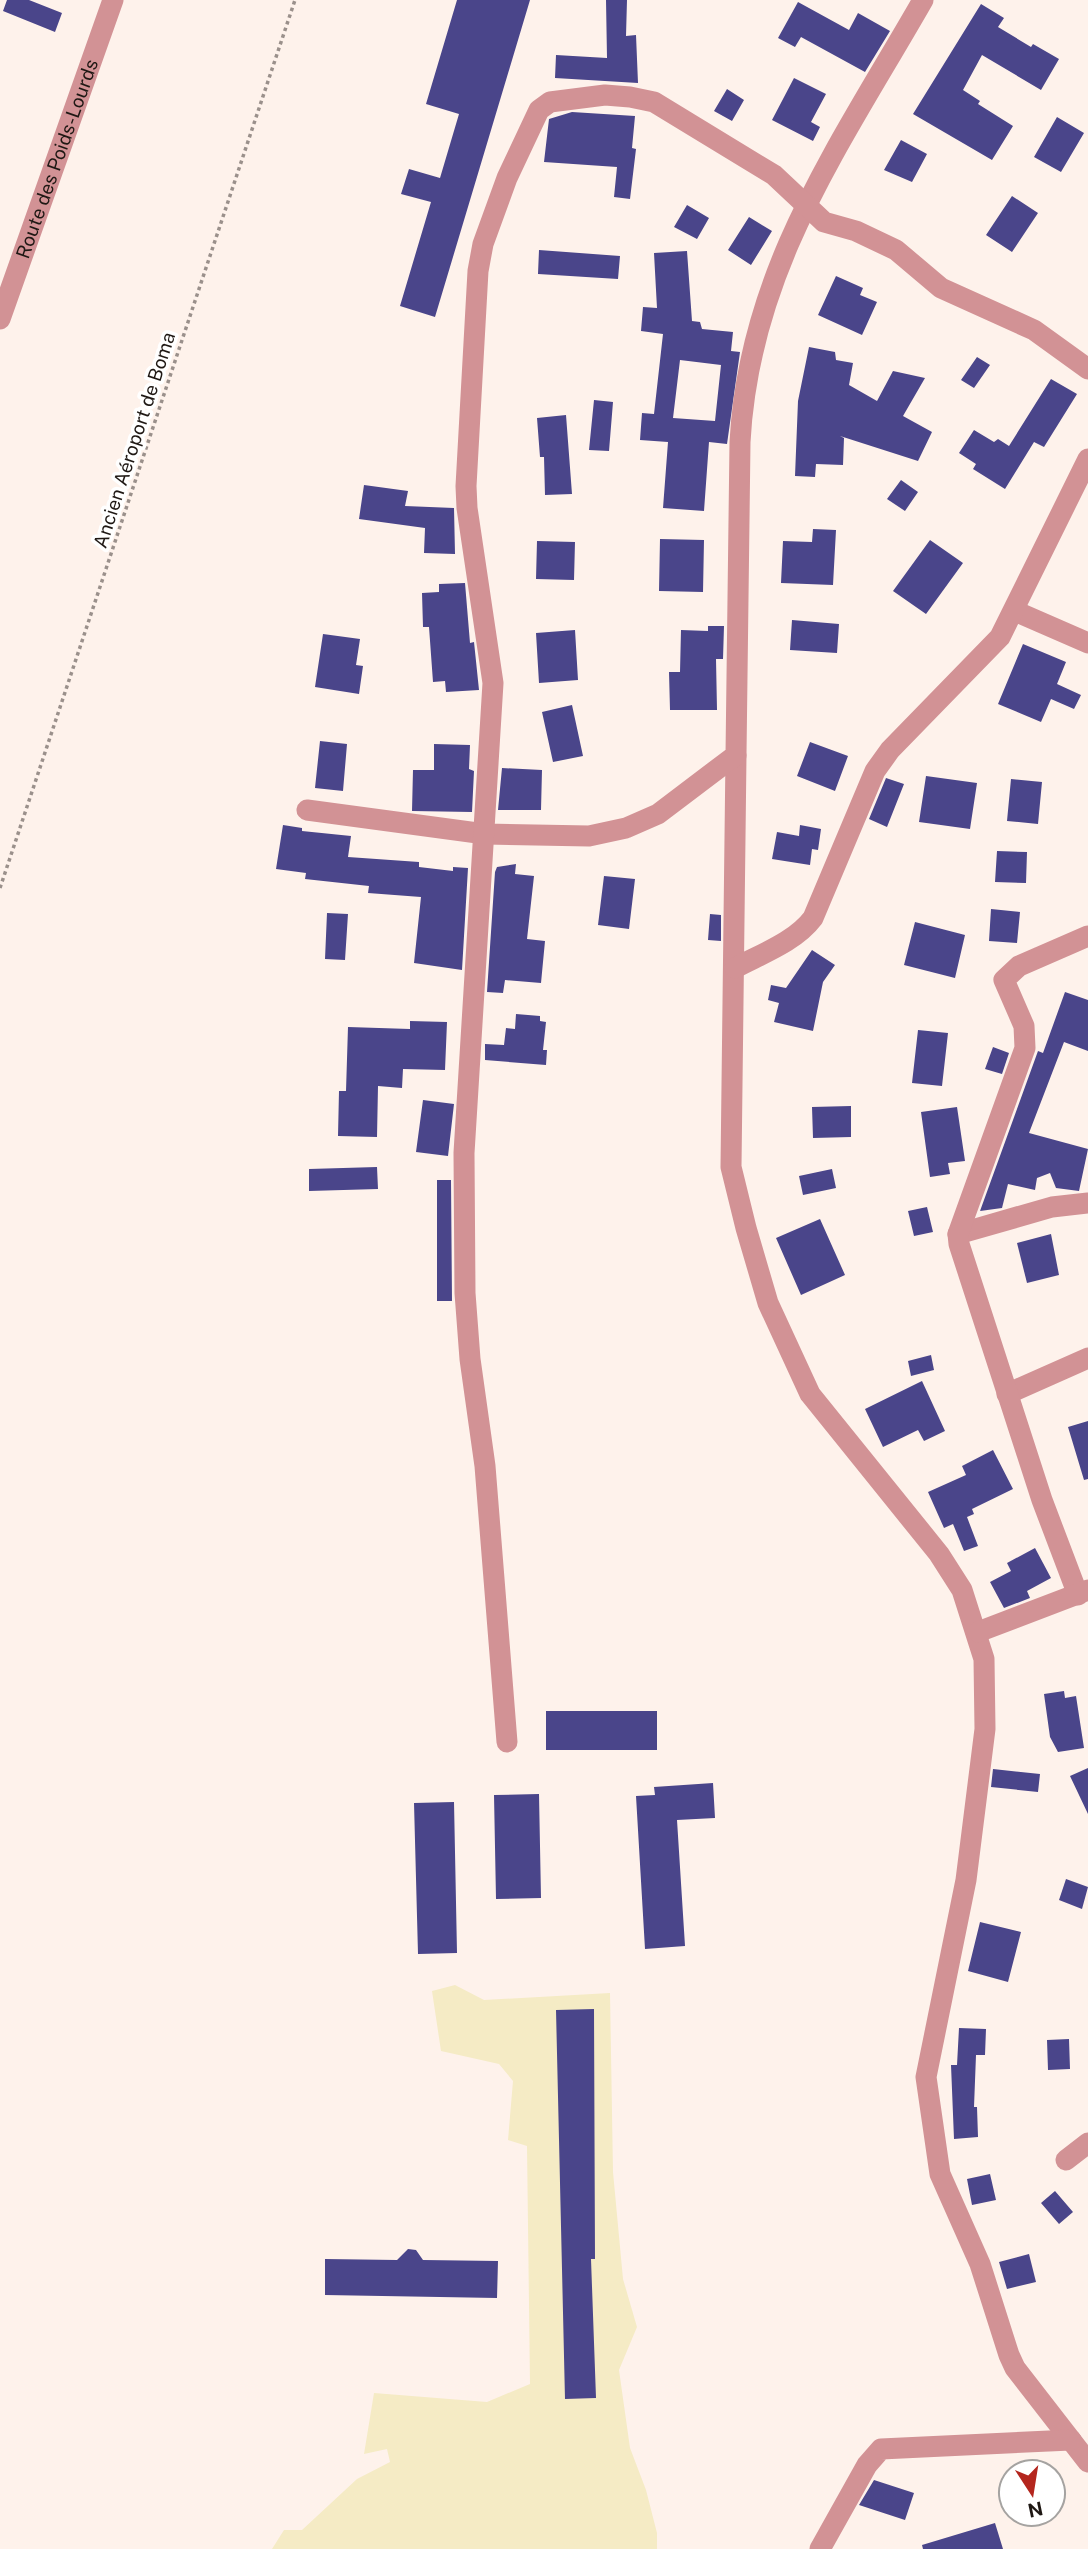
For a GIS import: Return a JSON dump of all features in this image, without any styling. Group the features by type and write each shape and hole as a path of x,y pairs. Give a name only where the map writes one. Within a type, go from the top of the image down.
{"street":[{"name":"Route des Poids-Lourds","path":"0,319 113,0"},
{"path":"923,0 805,205 779,262 752,346 742,400 731,1167 768,1303 810,1394 939,1554 962,1590 978,1632 985,1672 985,1729 966,1880 926,2077 927,2092 940,2174 980,2264 1009,2355 1015,2368 1088,2462"},
{"path":"507,1742 485,1466 475,1409 465,1293 464,1153 493,683 466,486 478,271 483,244 507,177 539,110 550,102 604,95 654,103 774,174 824,222 856,231 896,250 941,288 1034,330 1088,369"},
{"path":"735,968 805,928 813,918 875,771 890,750 986,653 1015,611 1025,583 1088,459"},
{"path":"1015,611 1088,643"},
{"path":"307,810 485,834 589,836 626,828 658,814 736,755"},
{"path":"978,1632 1083,1592 1007,1394 958,1244 958,1234 1026,1048 1024,1026 1004,980 1019,966 1088,936"},
{"path":"958,1234 1052,1207 1088,1203"},
{"path":"1007,1394 1088,1358"},
{"path":"1066,2160 1088,2143"},
{"path":"820,2549 867,2465 881,2449 1035,2444 1071,2440"}],"path":[{"name":"Ancien Aéroport de Boma","path":"0,888 295,0"}],"sand":[{"path":"455,1985 484,2000 610,1993 613,2172 623,2279 637,2327 619,2370 630,2448 646,2490 657,2533 657,2549 272,2549 284,2530 302,2530 357,2479 390,2462 387,2449 364,2454 374,2393 487,2402 530,2384 527,2146 508,2140 513,2081 499,2064 441,2051 432,1991"}],"building":[{"path":"7,0 29,0 62,13 55,32 3,11"},
{"path":"457,0 530,0 435,317 400,306 431,202 401,194 409,169 440,178 459,114 426,104"},
{"path":"606,0 627,0 626,36 636,35 638,83 555,78 556,55 607,58"},
{"path":"798,2 849,30 858,13 890,31 865,72 801,37 795,47 778,38"},
{"path":"981,4 1004,18 998,27 1031,47 1033,44 1059,59 1041,90 982,55 963,90 980,101 978,104 1013,126 992,160 913,114"},
{"path":"794,78 826,94 811,122 820,127 813,141 772,120"},
{"path":"727,89 744,100 732,121 714,111"},
{"path":"572,112 635,116 632,148 636,149 630,199 614,197 617,167 544,162 549,119"},
{"path":"1057,117 1084,133 1061,172 1034,157"},
{"path":"901,140 927,154 912,182 884,170"},
{"path":"1012,196 1038,213 1012,252 986,235"},
{"path":"687,205 709,218 697,239 674,227"},
{"path":"749,217 772,231 751,265 728,250"},
{"path":"539,250 620,256 618,279 538,274"},
{"path":"687,251 692,321 700,322 702,329 733,332 731,351 740,352 727,444 709,442 704,511 663,508 668,442 640,440 642,413 654,414 663,334 641,331 643,307 657,308 654,253","holes":["680,360 721,365 715,421 673,418"]},
{"path":"836,276 863,288 860,295 877,302 862,335 818,315"},
{"path":"809,347 835,352 836,360 853,363 849,385 877,401 893,371 925,378 903,416 932,432 918,461 840,436 844,438 843,465 816,464 815,477 795,476 798,401"},
{"path":"977,357 990,365 974,388 961,380"},
{"path":"1051,379 1077,394 1044,447 1034,442 1005,489 973,469 976,464 959,453 974,430 994,442 998,439 1009,446"},
{"path":"594,400 613,402 609,451 589,450"},
{"path":"566,415 572,494 545,495 544,457 540,457 537,418"},
{"path":"901,480 918,492 905,511 887,499"},
{"path":"364,485 408,491 405,506 454,508 455,554 424,553 425,528 359,519"},
{"path":"813,529 836,530 833,585 781,583 783,541 812,542"},
{"path":"660,539 704,540 703,592 659,591"},
{"path":"930,540 963,563 926,614 893,591"},
{"path":"537,541 575,542 574,580 536,579"},
{"path":"465,583 470,643 474,642 479,690 446,692 445,681 433,682 429,627 423,627 422,593 439,592 439,584"},
{"path":"792,620 839,624 837,653 790,650"},
{"path":"708,626 724,626 723,659 716,659 717,710 670,710 669,672 680,672 681,630 708,631"},
{"path":"575,630 578,680 539,683 536,633"},
{"path":"323,634 360,639 356,665 363,666 359,694 315,687"},
{"path":"1023,644 1066,662 1057,684 1081,695 1074,709 1051,699 1041,722 998,704"},
{"path":"572,705 583,756 553,762 542,712"},
{"path":"320,741 347,744 343,791 315,788"},
{"path":"810,742 848,756 835,791 797,776"},
{"path":"434,744 470,745 469,769 474,771 472,812 412,811 413,770 434,770"},
{"path":"502,768 542,770 541,810 498,810"},
{"path":"926,776 977,783 970,829 919,822"},
{"path":"886,778 904,784 887,827 869,819"},
{"path":"1011,779 1042,782 1038,824 1007,821"},
{"path":"283,825 302,828 302,831 351,836 348,857 419,862 419,867 453,871 453,867 468,868 462,970 414,963 421,897 368,893 369,886 305,879 306,873 276,869"},
{"path":"800,825 821,829 818,850 812,849 810,865 772,859 777,832 799,836"},
{"path":"997,851 1027,852 1026,883 995,882"},
{"path":"516,864 515,874 534,876 527,939 545,941 541,983 505,980 503,993 487,992 495,872 497,867"},
{"path":"604,876 635,879 629,929 598,925"},
{"path":"991,909 1020,912 1017,943 989,941"},
{"path":"327,913 348,914 345,960 325,959"},
{"path":"710,914 721,915 721,941 708,940"},
{"path":"915,922 965,935 955,978 904,965"},
{"path":"812,950 835,965 823,982 813,1031 774,1022 779,1003 768,1000 771,985 786,988"},
{"path":"1065,992 1088,1000 1088,1051 1064,1042 1029,1133 1088,1149 1079,1191 1056,1188 1050,1173 1037,1178 1035,1190 1008,1184 1002,1208 980,1211 1038,1051 1043,1053"},
{"path":"516,1014 540,1016 540,1021 546,1022 543,1050 547,1050 546,1065 485,1060 485,1044 504,1045 506,1028 515,1029"},
{"path":"410,1021 447,1022 445,1070 403,1069 402,1088 378,1086 377,1137 338,1136 339,1091 346,1091 348,1027 410,1029"},
{"path":"918,1030 948,1033 942,1086 912,1083"},
{"path":"993,1047 1009,1053 1002,1074 985,1069"},
{"path":"423,1100 454,1104 448,1156 416,1152"},
{"path":"851,1106 851,1137 813,1138 812,1107"},
{"path":"957,1107 965,1161 948,1163 950,1174 930,1177 921,1112"},
{"path":"377,1167 378,1189 309,1191 309,1169"},
{"path":"832,1169 836,1188 803,1195 799,1176"},
{"path":"437,1180 451,1180 452,1301 437,1301"},
{"path":"927,1207 933,1232 914,1236 908,1211"},
{"path":"820,1219 845,1275 801,1295 776,1238"},
{"path":"1051,1234 1059,1275 1027,1283 1017,1243"},
{"path":"931,1355 934,1370 911,1376 908,1361"},
{"path":"922,1381 945,1431 924,1441 918,1430 883,1447 865,1409"},
{"path":"1088,1421 1088,1479 1084,1480 1068,1427"},
{"path":"993,1450 1013,1489 972,1509 974,1514 967,1517 978,1546 964,1551 953,1524 944,1528 928,1492 966,1475 962,1466"},
{"path":"1035,1548 1051,1578 1027,1591 1030,1598 1004,1608 990,1582 1011,1571 1007,1563"},
{"path":"1064,1691 1065,1698 1076,1696 1084,1748 1058,1752 1050,1737 1044,1694"},
{"path":"546,1711 657,1711 657,1750 546,1750"},
{"path":"1088,1768 1088,1814 1070,1776"},
{"path":"993,1769 1040,1774 1038,1792 991,1787"},
{"path":"713,1783 715,1818 677,1820 685,1946 645,1949 636,1796 655,1795 654,1787"},
{"path":"539,1794 541,1898 496,1899 494,1795"},
{"path":"454,1802 457,1953 418,1954 414,1803"},
{"path":"1066,1879 1088,1887 1082,1909 1059,1900"},
{"path":"980,1922 1021,1932 1008,1982 968,1971"},
{"path":"594,2009 595,2259 591,2259 596,2398 565,2399 556,2010"},
{"path":"959,2028 986,2029 985,2055 976,2055 974,2107 977,2107 978,2137 954,2139 951,2065 957,2065"},
{"path":"1069,2039 1070,2069 1048,2070 1047,2040"},
{"path":"990,2174 996,2200 972,2205 967,2179"},
{"path":"1055,2191 1073,2212 1059,2224 1041,2203"},
{"path":"408,2249 416,2250 423,2260 498,2261 497,2298 325,2295 325,2259 397,2260"},
{"path":"1029,2254 1036,2282 1007,2289 999,2262"},
{"path":"874,2480 914,2493 905,2520 859,2505"},
{"path":"995,2523 1003,2549 923,2549 922,2545"}]}
